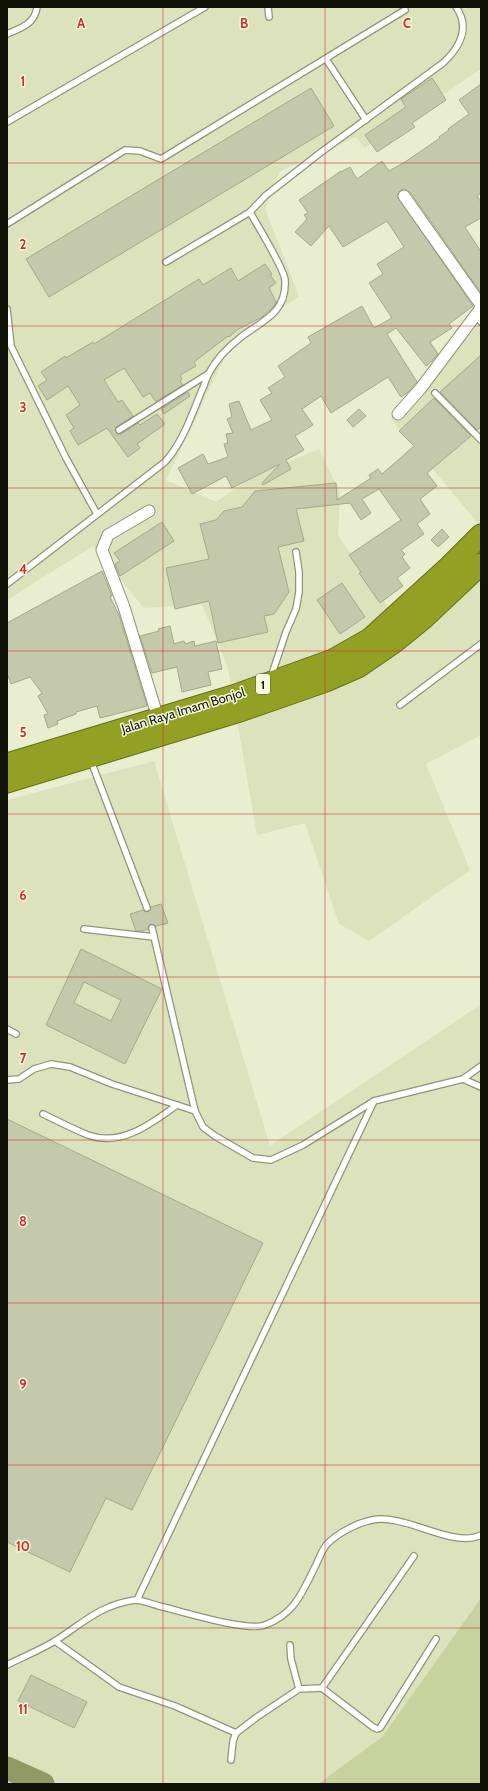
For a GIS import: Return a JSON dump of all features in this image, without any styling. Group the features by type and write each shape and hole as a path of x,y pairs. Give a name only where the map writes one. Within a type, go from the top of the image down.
{"highway":[{"name":"Jalan Raya Imam Bonjol","path":"7,764 236,695 332,660 370,639 450,566 481,535"},
{"name":"Jalan Raya Imam Bonjol","path":"7,782 240,711 326,681 358,667 393,643 425,617 481,564"}],"street":[{"path":"404,196 481,305"},
{"path":"398,414 421,388 479,315"},
{"path":"148,511 108,535 102,550 124,607 158,718"}],"lane":[{"path":"7,34 26,25 32,20 37,7"},
{"path":"7,122 205,7"},
{"path":"268,7 269,17"},
{"path":"166,262 250,212 271,191 320,153 443,63 454,52 461,39 464,24 456,7"},
{"path":"7,224 125,150 140,151 161,159 405,10"},
{"path":"326,59 366,120"},
{"path":"7,584 165,462 173,453 208,374 226,350 243,336 270,318 278,307 283,294 285,279 250,212"},
{"path":"7,309 11,346 66,458 97,514"},
{"path":"119,430 208,374"},
{"path":"435,393 481,440"},
{"path":"270,682 297,603 299,579 296,552"},
{"path":"400,705 481,644"},
{"path":"90,757 147,908"},
{"path":"152,928 195,1111 203,1127 215,1136 253,1158 271,1160 303,1145 374,1101 463,1079 481,1066"},
{"path":"84,929 154,937"},
{"path":"7,1029 16,1034"},
{"path":"7,1080 18,1079 34,1069 51,1064 70,1068 112,1084 195,1111"},
{"path":"463,1079 481,1087"},
{"path":"137,1600 374,1101"},
{"path":"43,1114 88,1135 107,1139 124,1136 142,1128 154,1122 177,1105"},
{"path":"7,1665 55,1641 92,1615 112,1606 137,1600 243,1626 263,1626 276,1620 294,1607 327,1544 350,1528 372,1520 385,1519 399,1521 464,1538 481,1535"},
{"path":"322,1688 414,1556"},
{"path":"231,1760 233,1741 236,1733 257,1716 299,1689 322,1688 373,1727 377,1729 380,1728 436,1640"},
{"path":"55,1641 120,1687 175,1706 236,1733"},
{"path":"290,1645 291,1659 299,1689"}],"shaded area":[{"path":"7,7 481,7 481,69 365,148 356,137 280,171 265,209 299,296 231,344 166,480 216,502 253,477 319,449 340,492 338,536 403,628 481,563 481,735 426,764 470,870 369,941 339,924 305,823 257,835 228,668 202,604 144,608 93,546 7,600"},
{"path":"481,323 481,527 391,419"},
{"path":"154,761 270,1146 481,1004 481,1598 382,1737 318,1784 7,1784 7,800"},
{"path":"481,1598 481,1784 318,1784 382,1737"}],"building":[{"path":"432,78 446,100 412,123 415,127 377,152 365,135 406,107 401,99"},
{"path":"481,84 481,193 477,196 481,202 481,218 465,227 481,252 481,293 410,192 403,189 397,196 473,306 449,324 452,328 430,342 438,354 426,366 396,328 387,334 417,382 407,393 401,397 388,377 331,413 321,396 302,409 313,425 295,436 304,450 286,460 291,469 263,485 262,483 280,464 232,488 226,476 192,494 178,468 203,454 208,464 228,457 224,444 228,443 226,434 233,433 227,419 232,417 229,404 239,401 251,430 272,420 260,400 272,393 268,388 285,377 278,366 311,343 308,337 362,306 374,328 392,318 369,283 383,274 377,264 404,247 387,221 343,247 329,226 311,246 295,232 307,219 304,215 308,213 299,200 341,171 350,167 357,179 382,161 389,171 405,162 440,138 439,137 449,130 448,129 469,114 459,100"},
{"path":"311,88 334,126 49,297 26,259"},
{"path":"265,264 276,283 269,288 276,302 274,306 262,317 237,330 194,362 196,366 180,375 182,379 180,381 183,385 156,402 150,393 143,397 124,368 104,380 118,402 122,400 133,416 116,427 115,430 117,434 121,434 138,423 140,425 157,414 165,424 137,444 140,448 128,457 107,428 78,445 70,431 74,428 66,415 80,405 68,386 47,400 38,386 47,380 41,372 65,356 66,358 93,342 94,344 199,279 203,285 231,268 238,281"},
{"path":"481,355 481,427 477,430 440,392"},
{"path":"188,392 190,396 164,414 161,409"},
{"path":"434,398 471,436 427,473 437,486 420,499 430,514 417,524 424,534 401,550 405,554 402,557 410,568 397,578 403,586 380,603 359,573 361,572 349,555 401,520 379,489 362,499 371,513 361,520 350,503 296,509 304,541 278,547 289,592 274,614 264,616 268,632 218,643 209,601 175,609 166,568 209,559 200,524 216,520 224,511 242,507 255,491 336,483 337,500 371,478 369,475 378,469 382,474 414,446 399,431"},
{"path":"359,409 366,416 353,427 347,420"},
{"path":"162,522 174,541 120,576 115,564 120,561 114,553"},
{"path":"442,529 449,537 438,547 431,540"},
{"path":"102,571 112,596 110,597 119,615 147,706 100,718 97,706 76,712 76,714 57,721 58,724 48,728 44,715 48,714 38,696 42,693 30,677 11,684 7,673 7,623"},
{"path":"342,583 365,617 340,634 317,600"},
{"path":"170,626 174,644 184,641 185,644 194,641 195,646 216,641 222,669 208,672 211,685 182,692 177,667 152,673 140,636 159,631 158,629"},
{"path":"161,904 168,923 156,926 151,924 148,929 136,931 130,914 143,910 148,912 151,907"},
{"path":"81,949 162,989 125,1064 46,1025","holes":["84,982 121,1000 111,1021 74,1003"]},
{"path":"7,1119 263,1243 132,1510 106,1498 70,1572 7,1542"},
{"path":"31,1675 87,1702 74,1728 18,1701"}],"waterway":[{"path":"7,1768 43,1784"}]}
